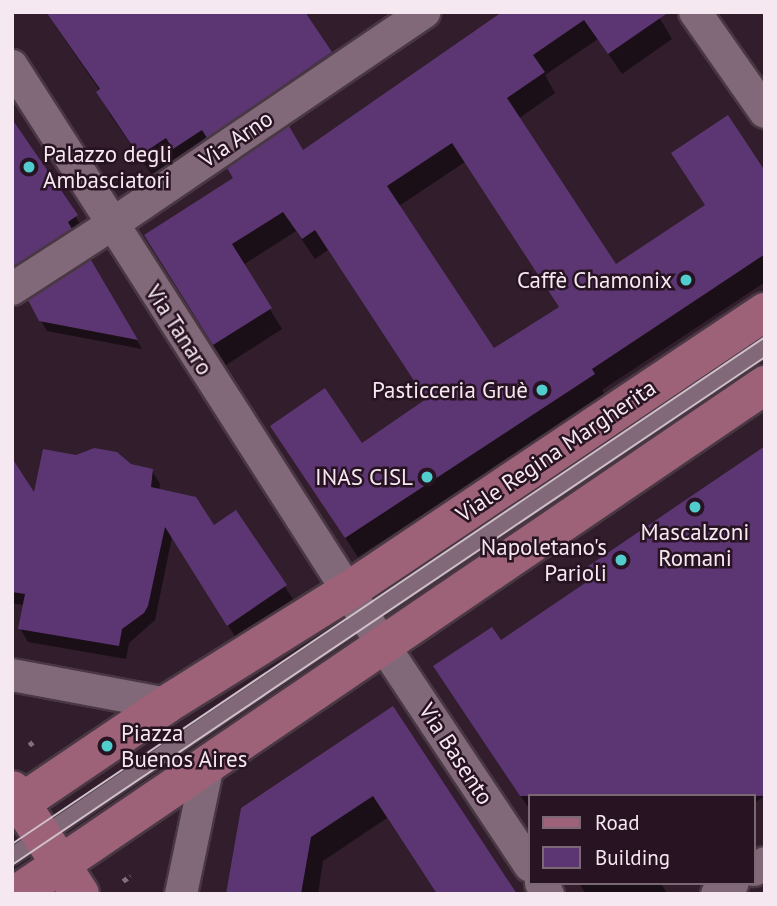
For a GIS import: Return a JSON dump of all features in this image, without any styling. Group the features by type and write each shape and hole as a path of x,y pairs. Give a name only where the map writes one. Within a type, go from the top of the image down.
{"main road":[{"name":"Viale Regina Margherita","path":"17,894 49,863 208,765 365,617 765,312"},
{"name":"Viale Regina Margherita","path":"15,801 167,704 365,617 765,385"},
{"path":"15,801 49,863"}],"street":[{"name":"Via Arno","path":"12,289 111,225 424,12"},
{"path":"695,12 765,112"},
{"name":"Via Tanaro","path":"12,66 111,225 365,617"},
{"name":"Via Basento","path":"365,617 528,863"},
{"path":"12,675 167,704"},
{"path":"181,894 208,765"}],"lane":[{"name":"Viale Regina Margherita","path":"49,863 365,617 765,346"}],"path":[{"path":"123,881 130,876"}],"building":[{"path":"46,12 305,12 332,52 207,138 202,130 173,149 166,138 139,156 96,92 100,89"},
{"path":"502,12 669,12 608,54 584,20 533,55 545,72 507,98 616,264 705,205 671,153 728,115 765,171 765,254 592,369 595,374 345,538 270,426 325,388 362,443 426,399 315,230 302,239 283,212 232,244 272,308 213,345 144,235 233,178 227,168 289,126 303,150","holes":["452,143 559,307 494,348 387,186"]},
{"name":"Palazzo degli Ambasciatori","path":"12,119 78,215 68,222 72,229 12,267"},
{"path":"91,260 138,340 39,321 28,300"},
{"path":"765,446 765,796 520,796 433,666 492,627 501,640 588,581 581,571"},
{"path":"94,448 117,452 131,464 153,469 151,487 196,497 214,525 236,510 287,585 227,626 165,527 148,606 144,613 122,629 119,646 18,629 25,594 12,592 12,458 34,492 43,449 76,455"},
{"path":"393,706 517,894 437,894 373,796 311,837 301,894 226,894 241,808"}],"tram line":[{"path":"12,844 765,337"},
{"path":"12,865 765,357"}],"place":[{"name":"Palazzo degli Ambasciatori","path":"29,167"},
{"name":"Caffè Chamonix","path":"686,280"},
{"name":"Pasticceria Gruè","path":"542,390"},
{"name":"INAS CISL","path":"427,477"},
{"name":"Mascalzoni Romani","path":"695,507"},
{"name":"Napoletano's Parioli","path":"621,560"},
{"name":"Piazza Buenos Aires","path":"107,746"}]}
